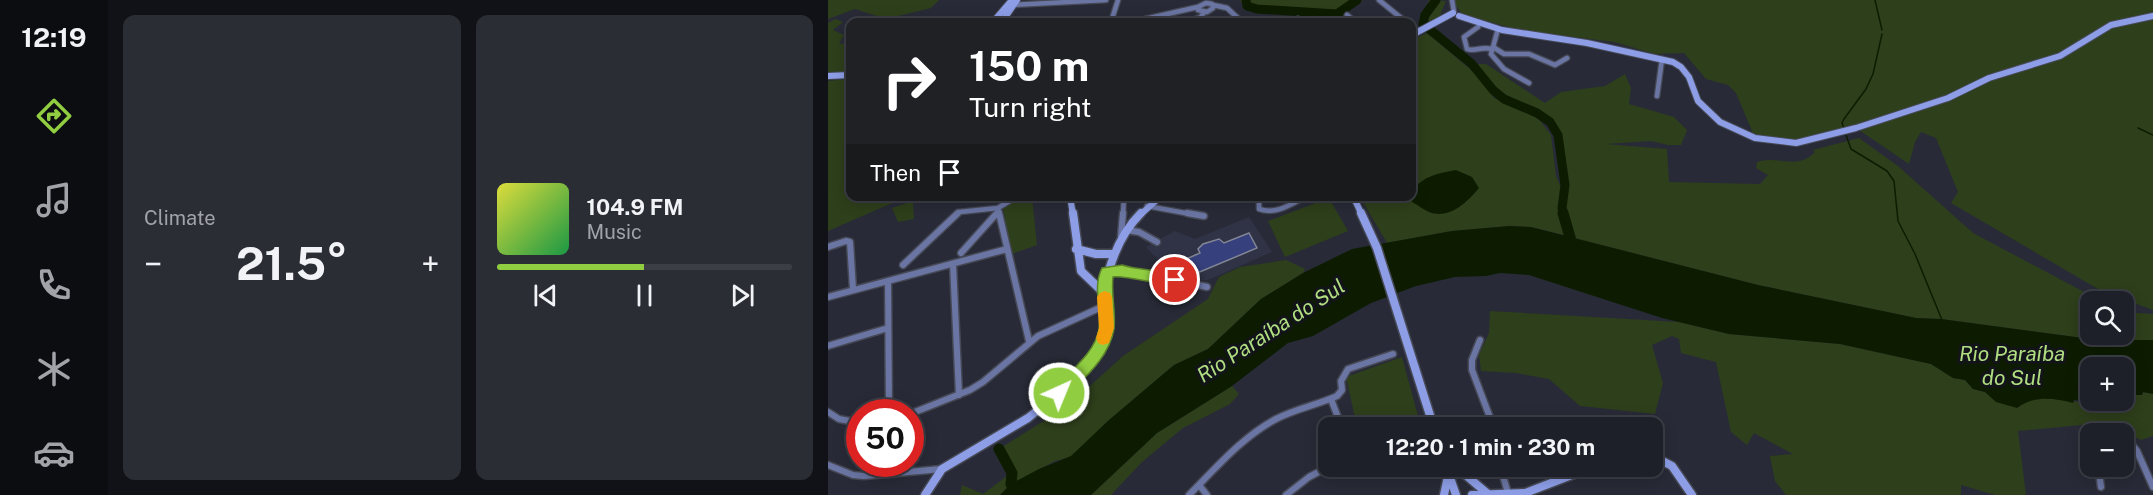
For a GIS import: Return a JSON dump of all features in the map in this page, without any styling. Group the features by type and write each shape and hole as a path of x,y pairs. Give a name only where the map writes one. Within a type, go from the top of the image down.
{"main road":[{"path":"996,18 1006,7 1015,2"},
{"path":"1005,18 1015,2"},
{"path":"1417,32 1457,14 1498,29 1587,43 1662,59 1681,67 1689,77 1698,101 1720,122 1755,138 1796,143 1845,131 1948,98 1989,78 2060,56 2111,25 2153,16"},
{"path":"828,76 846,75"},
{"path":"1071,201 1081,271 1104,293"},
{"path":"925,495 942,469 1028,418 1059,393 1087,365 1101,346 1107,328 1104,293 1113,254 1124,233 1155,201"},
{"path":"1355,201 1377,248 1431,417"},
{"path":"1076,249 1096,254 1113,254"},
{"path":"1663,460 1677,468 1692,495"},
{"path":"1444,495 1448,477"},
{"path":"1452,477 1456,495"},
{"path":"1465,477 1488,494"},
{"path":"1472,495 1522,494 1566,477"}],"street":[{"path":"1015,2 1106,0"},
{"path":"1113,18 1118,0"},
{"path":"1380,1 1388,0"},
{"path":"1380,1 1401,18"},
{"path":"1452,2 1457,14"},
{"path":"1200,4 1198,10 1205,18"},
{"path":"1147,18 1200,4 1227,8 1236,17"},
{"path":"1194,18 1211,10 1213,5"},
{"path":"1347,15 1350,18"},
{"path":"1478,27 1464,37 1467,49 1472,51 1485,46 1504,54 1529,54 1554,65 1567,58"},
{"path":"1498,29 1491,54 1499,66 1529,83"},
{"path":"1657,96 1662,59"},
{"path":"961,253 998,210 1010,201"},
{"path":"1124,201 1124,233 1139,232 1157,242"},
{"path":"1258,201 1259,209 1269,212 1277,211 1297,201"},
{"path":"1147,207 1204,216"},
{"path":"998,210 1029,341"},
{"path":"903,265 959,212 998,210"},
{"path":"828,247 848,241 853,289"},
{"path":"828,297 1007,249"},
{"path":"953,264 959,395"},
{"path":"1107,272 1122,270 1134,275 1154,275 1207,287"},
{"path":"888,281 889,399"},
{"path":"924,409 959,395 982,382 1029,341 1106,305"},
{"path":"828,346 888,328"},
{"path":"1480,340 1472,360 1472,370 1490,417"},
{"path":"1189,495 1260,429 1288,414 1331,399 1342,390 1341,381 1348,369 1393,354"},
{"path":"1331,399 1338,417"},
{"path":"828,412 846,420"},
{"path":"2134,447 2153,487"},
{"path":"828,465 853,475 864,476 942,469"},
{"path":"1286,495 1318,472"},
{"path":"1503,477 1508,493"},
{"path":"2100,477 2101,487"},
{"path":"1199,485 1207,495"}],"shaded area":[{"path":"828,0 939,0 931,8 890,18 855,9 828,19"},
{"path":"1240,0 1363,0 1339,16 1254,9 1243,5"},
{"path":"1429,0 1446,1 1438,20 1421,22"},
{"path":"1452,0 2153,0 2153,310 2134,303 2134,291 2101,291 1951,203 1958,192 1936,138 1921,132 1915,142 1909,164 1856,128 1804,142 1755,138 1736,93 1728,85 1706,79 1684,53 1655,54 1614,42 1520,30 1462,14"},
{"path":"835,19 843,22 833,30 844,35 839,44 846,43 846,75 828,76 828,23"},
{"path":"1427,33 1477,75 1494,98 1538,118 1551,135 1556,176 1561,188 1558,210 1564,235 1531,227 1509,226 1452,231 1387,243 1362,201 1416,201 1416,38"},
{"path":"1472,64 1486,64 1545,103 1561,92 1605,86 1625,74 1631,88 1629,104 1674,117 1687,130 1681,145 1651,141 1606,144 1667,149 1669,182 1760,184 1768,175 1756,168 1757,162 1765,160 1802,161 1815,152 1813,150 1859,138 1898,166 1973,233 2082,291 2080,291 2080,338 1941,319 1916,318 1758,285 1570,237 1562,208 1565,185 1558,135 1550,122 1537,113 1519,107 1493,90"},
{"path":"846,79 846,201 897,201 828,231 828,81"},
{"path":"913,201 914,219 898,222 892,208"},
{"path":"1016,201 1032,201 1037,245 1012,254 1003,208"},
{"path":"1321,201 1331,201 1348,231 1285,257 1268,221"},
{"path":"1249,217 1272,252 1208,280 1189,280 1175,276 1146,247 1175,231 1195,239"},
{"path":"1286,260 1305,269 1303,273 1261,299 1208,349 1174,365 1109,420 1071,457 1055,461 1011,484 1000,495 960,495 962,485 983,494 1011,473 999,449 1069,405 1123,356 1208,299 1219,277 1240,267"},
{"path":"1490,311 1679,322 1729,334 1840,344 1931,364 1953,378 1965,380 1973,389 1985,392 1994,398 2027,400 2045,398 2080,402 2080,411 2134,411 2134,395 2153,394 2153,436 2141,440 2134,436 2134,423 2080,423 2080,425 2018,431 2026,495 1995,495 1961,485 1961,495 1786,495 1775,481 1770,456 1793,454 1754,433 1747,445 1731,432 1716,362 1681,353 1679,339 1672,336 1652,345 1663,383 1655,414 1580,406 1549,379 1516,373 1481,371 1479,355 1489,333"},
{"path":"2134,313 2153,314 2153,340 2134,340"},
{"path":"1402,357 1418,417 1355,417 1346,377"},
{"path":"1232,386 1239,394 1230,404 1183,428 1142,462 1111,495 1091,495 1157,433"}],"water":[{"path":"1456,170 1472,177 1479,188 1469,199 1451,212 1437,214 1427,211 1412,202 1416,201 1416,186 1426,178"},
{"name":"Rio Paraíba do Sul","path":"1509,226 1531,227 1758,285 1916,318 1941,319 2080,338 2080,345 2134,345 2134,340 2153,340 2153,394 2143,392 2142,395 2134,395 2134,357 2080,357 2080,401 2074,400 2073,403 2037,399 2017,408 1996,402 1985,392 1973,389 1965,380 1953,378 1931,364 1840,344 1729,334 1662,318 1529,275 1500,273 1455,277 1416,286 1371,303 1313,336 1288,343 1232,386 1157,433 1091,495 1000,495 1011,484 1071,456 1109,420 1174,365 1208,349 1261,299 1303,273 1352,249 1452,231"}],"building":[{"path":"1249,233 1257,248 1190,276 1184,260 1200,253 1198,249 1203,244 1219,239 1224,243"}],"waterway":[{"path":"1246,0 1247,6 1257,9 1337,14 1357,0"},
{"path":"1436,0 1425,15 1423,24 1472,64 1493,90 1504,99 1537,113 1550,122 1558,135 1565,185 1562,208 1564,215"},
{"path":"1875,0 1882,30"},
{"path":"1844,128 1842,123 1844,119 1866,89 1873,74 1882,34"},
{"path":"2138,128 2153,135"},
{"path":"1846,135 1851,149 1887,171 1894,181 1898,221 1915,254 1942,320"},
{"path":"1563,213 1574,251"},
{"path":"999,449 1012,473 1011,484 1034,495"}],"slow traffic":[{"path":"1103,338 1107,328 1105,297"}],"route":[{"path":"1059,393 1087,365 1101,346 1107,328 1104,293 1107,272 1122,270 1134,275 1154,275 1175,280"}]}
